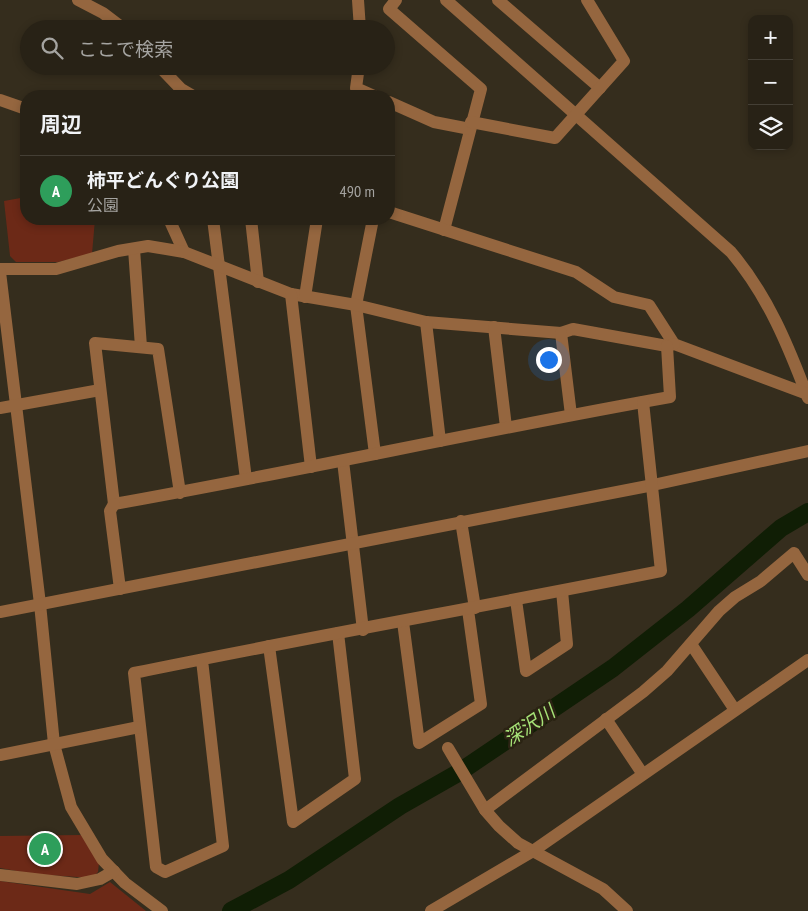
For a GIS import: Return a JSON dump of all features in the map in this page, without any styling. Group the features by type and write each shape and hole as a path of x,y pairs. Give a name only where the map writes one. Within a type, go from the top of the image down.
{"street":[{"path":"78,0 112,20"},
{"path":"358,0 359,20"},
{"path":"446,0 731,252 766,300 781,328 807,396"},
{"path":"498,0 600,88"},
{"path":"395,105 434,122 556,138 624,61 588,0"},
{"path":"389,3 481,89 444,230"},
{"path":"168,75 183,90"},
{"path":"358,75 356,88 360,90"},
{"path":"0,100 20,107"},
{"path":"114,504 180,493 506,427 670,397 670,345 649,305 614,297 576,272 395,214"},
{"path":"172,225 184,252"},
{"path":"214,225 246,479"},
{"path":"252,225 258,282"},
{"path":"305,297 316,225"},
{"path":"372,225 356,305 375,454"},
{"path":"162,911 126,883 102,859 70,807 54,744 40,604 0,271 56,269 118,251 148,246 184,252 291,294 356,305 426,322 562,332 573,329 670,345 807,396"},
{"path":"134,249 141,347"},
{"path":"291,294 311,467"},
{"path":"426,322 440,441"},
{"path":"494,327 506,427"},
{"path":"562,332 571,415"},
{"path":"120,590 110,511 114,504 95,343 158,350 180,493"},
{"path":"0,408 100,390"},
{"path":"202,660 223,846 165,872 156,867 134,674 269,646 363,630 661,571 653,485 642,402"},
{"path":"0,612 653,485 808,452"},
{"path":"343,461 363,630"},
{"path":"403,622 419,743 482,704 461,521"},
{"path":"485,810 661,676 724,606 761,581 794,553 808,575"},
{"path":"516,600 526,670 568,644 562,591"},
{"path":"269,646 292,822 355,779 338,633"},
{"path":"691,644 735,710"},
{"path":"431,911 533,851 642,773 808,660"},
{"path":"606,719 642,773"},
{"path":"0,755 139,727"},
{"path":"448,748 485,810 518,843 603,889 627,911"},
{"path":"0,875 77,884 100,879 114,871"}],"shaded area":[{"path":"20,198 20,225 94,225 92,254 58,262 16,262 10,256 4,201"},
{"path":"81,835 99,863 98,872 92,878 33,874 0,868 0,836"},
{"path":"0,881 90,894 110,882 146,911 0,911"}],"waterway":[{"name":"深沢川","path":"231,911 289,880 400,806 458,773 613,668 688,609 781,528 808,512"}],"place":[{"name":"柿平どんぐり公園","path":"45,849"}]}
